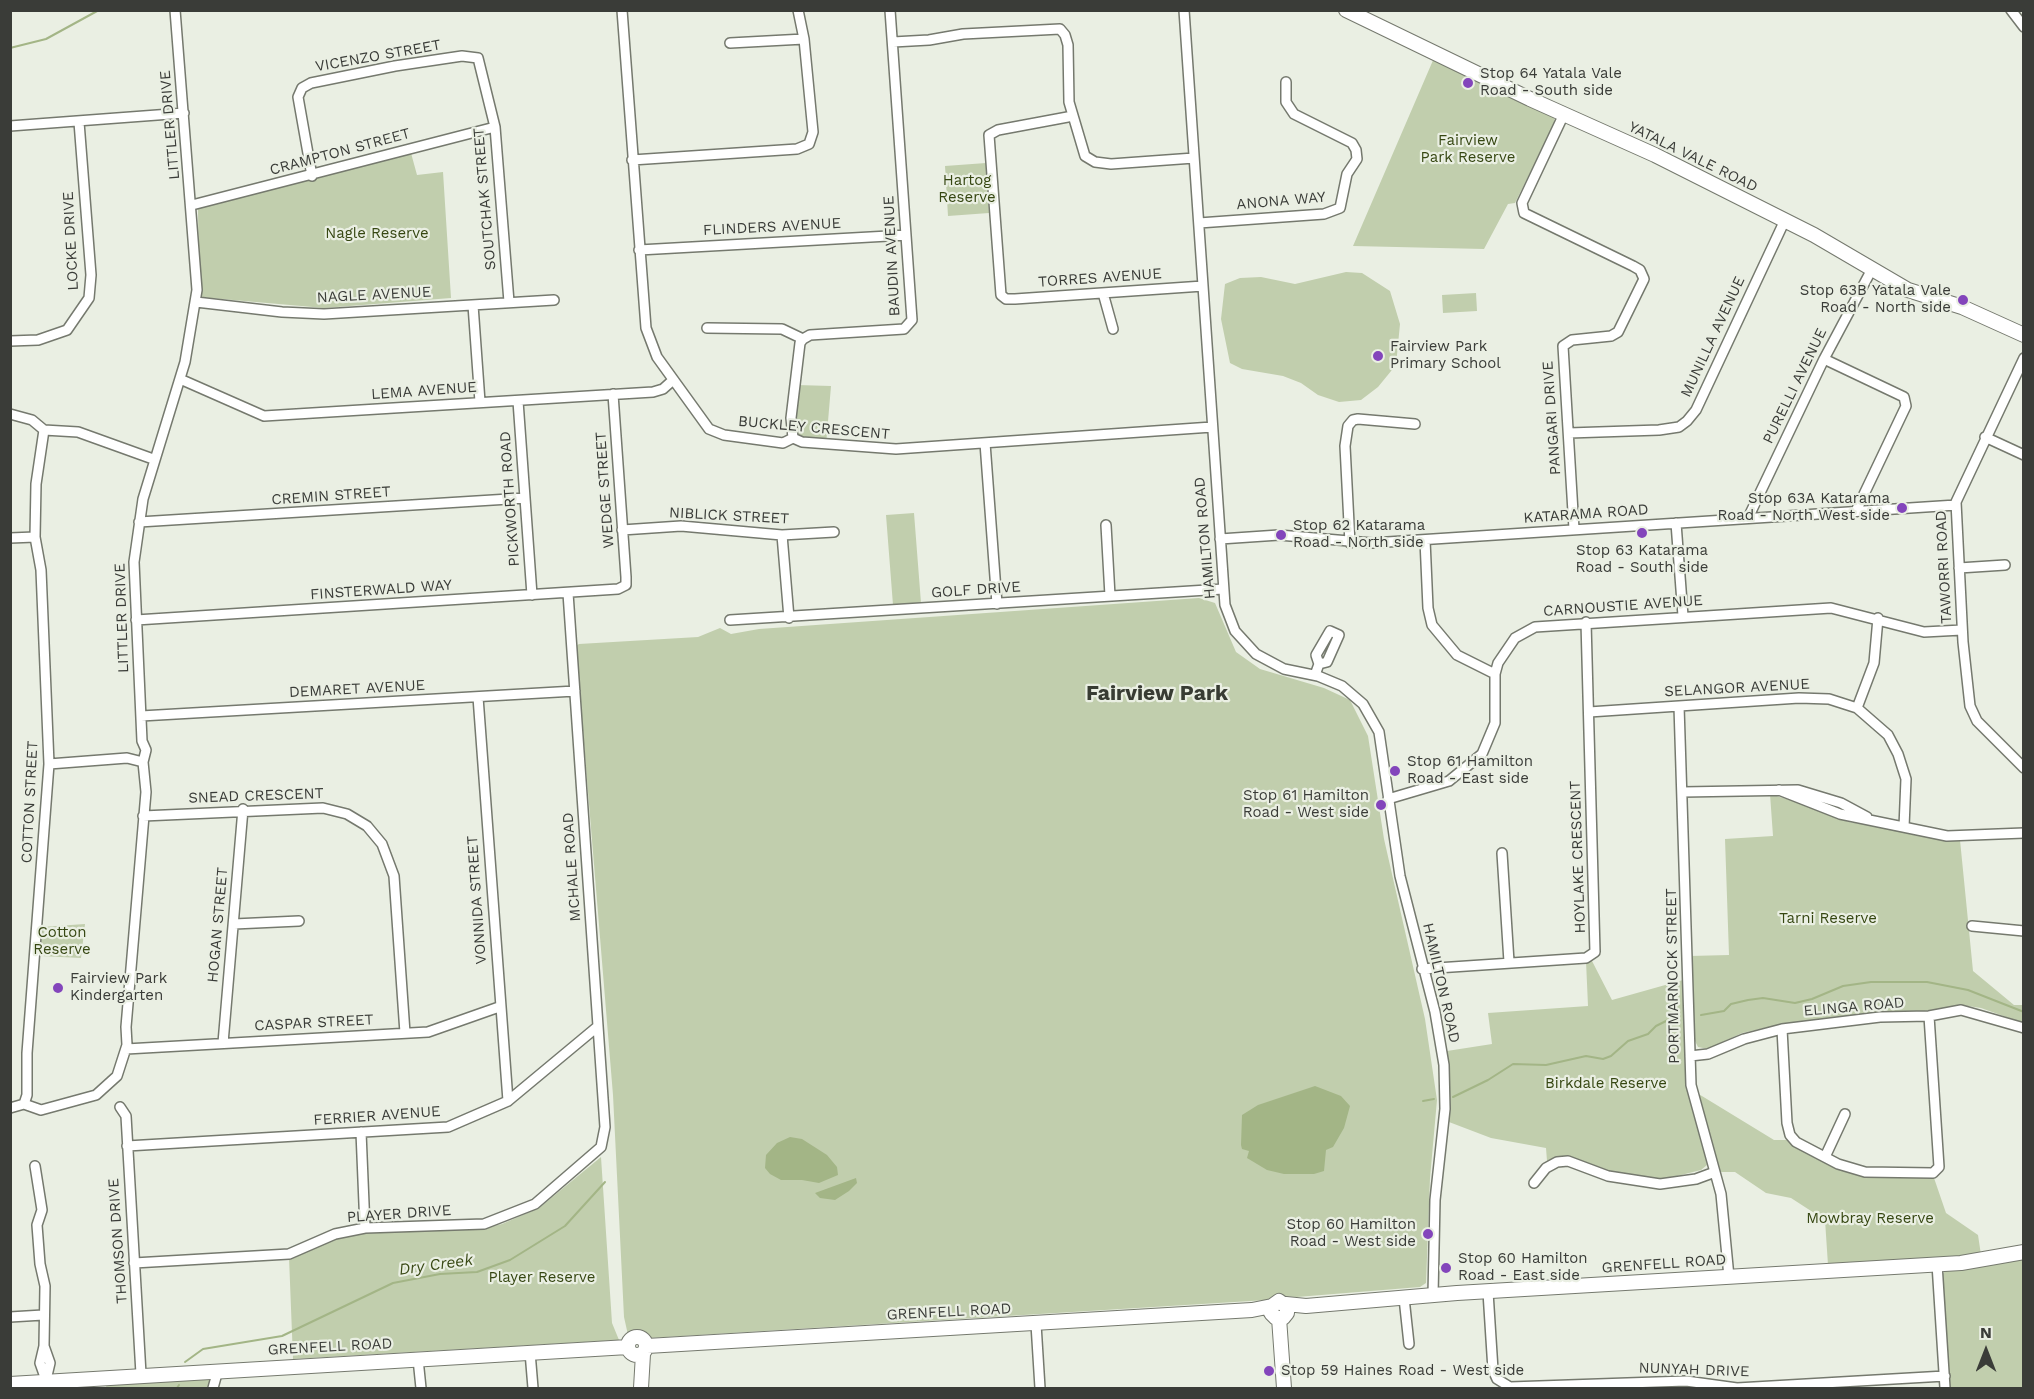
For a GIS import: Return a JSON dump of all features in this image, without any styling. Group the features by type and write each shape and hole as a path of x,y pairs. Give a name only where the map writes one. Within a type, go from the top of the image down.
{"street":[{"name":"LITTLER DRIVE","path":"10,1108 24,1104 41,1110 96,1095 117,1076 126,1049 146,792 143,762 146,750 142,741 134,562 139,522 153,459 180,379 190,340 197,286 176,10"},
{"name":"BUCKLEY CRESCENT","path":"622,10 639,250 648,338 702,423 715,432 783,443 793,438 802,442 896,449 1212,427"},
{"path":"632,160 806,147 811,141 813,132 804,39 798,10"},
{"name":"BAUDIN AVENUE","path":"803,339 810,335 897,330 908,327 912,313 890,10"},
{"name":"HAMILTON ROAD","path":"1184,10 1223,589 1231,623 1249,647 1274,665 1315,675 1342,686 1358,698 1369,712 1381,740 1400,876 1440,1037 1445,1088 1443,1139 1435,1200 1433,1295"},
{"name":"YATALA VALE ROAD","path":"1346,10 1655,155 1785,220 1908,290 1962,307 2024,335"},
{"path":"2011,10 2024,27"},
{"path":"892,42 929,40 963,34 1060,29 1067,39 1069,102 1072,116 1082,152 1090,160 1125,163 1194,158"},
{"path":"730,43 804,39"},
{"name":"VICENZO STREET","path":"312,176 298,97 302,88 311,82 394,66 462,56 478,58"},
{"name":"SOUTCHAK STREET","path":"478,58 495,127 509,302"},
{"name":"ANONA WAY","path":"1199,223 1324,214 1340,208 1347,174 1357,159 1356,150 1352,143 1294,114 1286,102 1286,82"},
{"path":"10,126 184,113"},
{"name":"PANGARI DRIVE","path":"1564,114 1522,203 1524,213 1633,266 1640,270 1644,279 1618,332 1611,336 1572,340 1563,346 1574,530"},
{"name":"TORRES AVENUE","path":"1072,116 998,130 989,135 1001,295 1006,299 1015,299 1203,286"},
{"name":"LOCKE DRIVE","path":"10,341 38,340 67,330 89,297 91,275 79,122"},
{"name":"CRAMPTON STREET","path":"192,205 312,176 495,127"},
{"name":"MUNILLA AVENUE","path":"1569,433 1659,430 1679,427 1687,421 1696,410 1785,220"},
{"name":"FLINDERS AVENUE","path":"639,250 906,235"},
{"name":"PURELLI AVENUE","path":"1748,518 1824,359 1872,269"},
{"path":"1102,293 1113,329"},
{"name":"NAGLE AVENUE","path":"195,302 282,312 324,314 554,300"},
{"path":"473,304 480,402"},
{"path":"707,328 782,329 803,339 800,343 791,418 793,438"},
{"name":"TAWORRI ROAD","path":"2024,358 1958,494 1956,505 1962,630 1967,690 1972,714 2024,768"},
{"path":"1824,359 1904,397 1906,406 1856,511"},
{"name":"LEMA AVENUE","path":"180,379 264,416 653,392 663,389 673,380"},
{"name":"WEDGE STREET","path":"613,394 626,585"},
{"name":"PICKWORTH ROAD","path":"518,401 532,595"},
{"path":"10,414 32,420 44,430 78,432 153,459"},
{"path":"1350,543 1345,446 1348,426 1353,420 1358,419 1415,424"},
{"name":"COTTON STREET","path":"24,1104 27,1095 27,1053 49,764 41,570 35,537 36,484 44,430"},
{"path":"1985,437 2024,455"},
{"path":"985,443 997,604"},
{"name":"CREMIN STREET","path":"139,522 525,498"},
{"name":"KATARAMA ROAD","path":"1220,539 1279,535 1350,543 1425,540 1956,505"},
{"path":"1676,523 1683,616"},
{"path":"1106,525 1110,596"},
{"name":"NIBLICK STREET","path":"622,530 681,526 782,535 834,532"},
{"path":"782,535 789,618"},
{"path":"10,538 35,537"},
{"path":"1425,540 1428,608 1432,625 1457,655 1495,674"},
{"path":"1959,568 2005,566"},
{"name":"FINSTERWALD WAY","path":"136,620 568,593 618,589 626,585"},
{"name":"GOLF DRIVE","path":"730,620 1223,589"},
{"name":"MCHALE ROAD","path":"568,593 605,1139"},
{"name":"CARNOUSTIE AVENUE","path":"1388,799 1449,780 1482,754 1495,723 1495,674 1509,645 1528,630 1586,622 1831,608 1878,618 1924,632 1962,630"},
{"path":"1857,708 1874,663 1878,618"},
{"name":"HOYLAKE CRESCENT","path":"1422,969 1586,958 1595,952 1586,622"},
{"path":"1315,675 1319,664"},
{"name":"DEMARET AVENUE","path":"141,716 575,690"},
{"name":"VONNIDA STREET","path":"478,696 499,1007 508,1101"},
{"name":"SELANGOR AVENUE","path":"1589,712 1817,698 1857,708 1887,735 1898,754 1906,779 1904,827"},
{"name":"PORTMARNOCK STREET","path":"1679,706 1690,1056 1694,1103 1724,1211 1729,1277"},
{"path":"49,764 127,758 143,762"},
{"path":"1683,792 1779,790 1840,814 1954,836 2024,833"},
{"name":"SNEAD CRESCENT","path":"143,816 243,809 333,809 357,819 382,844 394,876 405,1033"},
{"name":"HOGAN STREET","path":"223,1043 243,809"},
{"path":"1502,853 1509,962"},
{"path":"234,924 299,921"},
{"path":"1972,926 2024,931"},
{"name":"CASPAR STREET","path":"126,1049 429,1032 499,1007"},
{"name":"ELINGA ROAD","path":"1690,1056 1708,1054 1744,1039 1782,1029 1880,1017 1929,1016 1961,1010 2024,1028"},
{"path":"1782,1029 1785,1103 1791,1135 1796,1142 1825,1157 1864,1172 1933,1173 1939,1167 1929,1016"},
{"name":"FERRIER AVENUE","path":"127,1146 448,1127 508,1101 597,1027"},
{"name":"THOMSON DRIVE","path":"120,1107 126,1116 141,1374"},
{"path":"1825,1157 1845,1114"},
{"path":"361,1132 365,1228"},
{"name":"PLAYER DRIVE","path":"134,1263 289,1254 335,1234 365,1228 484,1224 500,1220 535,1204 601,1148 605,1139"},
{"path":"1534,1183 1546,1168 1557,1162 1568,1161 1608,1176 1660,1184 1696,1179 1714,1172"},
{"path":"35,1166 42,1210 37,1225 40,1264 45,1286 44,1346 40,1358 40,1380"},
{"name":"GRENFELL ROAD","path":"10,1378 100,1383 141,1374 530,1352 638,1350 1252,1310 1279,1311 1306,1306 1433,1295 1937,1264 1983,1260 2024,1252"},
{"path":"1937,1264 1945,1389"},
{"name":"NUNYAH DRIVE","path":"1488,1292 1493,1370 1497,1379 1510,1387 1686,1381 1737,1388 1945,1376"},
{"path":"1404,1298 1409,1344"},
{"path":"1279,1311 1284,1389"},
{"path":"10,1317 44,1315"},
{"path":"1036,1324 1040,1389"},
{"path":"638,1350 641,1386"},
{"path":"530,1352 532,1389"},
{"path":"418,1359 420,1389"},
{"path":"213,1389 218,1370"},
{"name":"GRENFELL ROAD","path":"10,1384 40,1380"}],"green space":[{"name":"Fairview Park Reserve","path":"1434,58 1554,116 1555,123 1515,203 1508,204 1484,249 1353,246"},
{"name":"Nagle Reserve","path":"411,153 417,175 443,172 451,298 324,308 199,297 198,208"},
{"name":"Hartog Reserve","path":"986,163 989,213 948,216 945,166"},
{"path":"1346,272 1362,273 1390,291 1400,324 1396,365 1378,387 1361,400 1339,402 1318,395 1301,383 1283,376 1242,369 1230,363 1221,319 1225,284 1240,278 1261,277 1295,284"},
{"path":"1476,293 1477,311 1443,313 1442,295"},
{"path":"797,385 831,386 826,445 793,438"},
{"path":"914,513 921,603 893,605 886,515"},
{"path":"1199,598 1215,603 1236,652 1260,669 1324,688 1350,700 1368,736 1384,839 1425,1019 1437,1100 1430,1178 1426,1283 1420,1287 1297,1297 1277,1296 1267,1300 650,1338 640,1334 628,1335 624,1317 613,1095 576,646 698,637 720,628 731,634 759,629"},
{"name":"Tarni Reserve","path":"1770,794 1810,806 1849,822 1960,840 1973,971 2014,1005 2023,1005 2023,1023 1981,1008 1961,1005 1912,1013 1881,1012 1782,1024 1742,1033 1708,1049 1698,1047 1694,1039 1690,956 1729,955 1725,839 1773,836"},
{"name":"Cotton Reserve","path":"85,924 81,958 40,956 42,927"},
{"name":"Birkdale Reserve","path":"1586,961 1592,961 1612,1000 1683,980 1687,1087 1707,1165 1701,1170 1661,1180 1609,1171 1568,1157 1557,1157 1547,1161 1546,1148 1491,1138 1449,1122 1447,1051 1492,1044 1488,1013 1588,1006"},
{"name":"Mowbray Reserve","path":"1697,1093 1774,1140 1789,1140 1840,1169 1867,1177 1934,1178 1946,1213 1978,1235 1981,1255 1828,1265 1825,1220 1791,1198 1766,1193 1735,1172 1719,1172"},
{"name":"Player Reserve","path":"601,1157 612,1323 619,1340 293,1359 289,1257 336,1238 365,1232 485,1228 502,1224 539,1208"},
{"path":"2023,1257 2023,1388 1949,1388 1943,1274 1945,1271"},
{"path":"207,1376 212,1379 210,1388 105,1388 109,1383"}],"shaded area":[{"path":"1315,1086 1341,1096 1350,1106 1344,1128 1333,1147 1326,1150 1324,1171 1314,1174 1284,1174 1267,1170 1247,1158 1249,1151 1242,1149 1241,1145 1242,1115 1258,1105"},
{"path":"790,1137 802,1139 827,1155 837,1167 838,1175 819,1183 781,1180 770,1174 765,1168 766,1155 777,1143"},
{"path":"856,1178 857,1183 835,1200 820,1198 815,1193"}],"waterway":[{"path":"10,48 46,39 99,10"},
{"path":"1701,1015 1724,1011 1731,1004 1763,998 1795,1003 1812,999 1843,986 1871,982 1927,982 1968,990 2024,1012"},
{"path":"1453,1097 1488,1080 1513,1064 1546,1065 1586,1056 1603,1059 1611,1056 1628,1041 1648,1034 1656,1026 1674,1017"},
{"path":"1423,1101 1434,1099"},
{"name":"Dry Creek","path":"185,1362 203,1349 282,1336 393,1283 440,1274 477,1272 510,1260 565,1226 605,1182"}],"place":[{"name":"Stop 64 Yatala Vale Road - South side","path":"1468,83"},
{"name":"Stop 63B Yatala Vale Road - North side","path":"1963,300"},
{"name":"Fairview Park Primary School","path":"1378,356"},
{"name":"Stop 63A Katarama Road - North West side","path":"1902,508"},
{"name":"Stop 63 Katarama Road - South side","path":"1642,533"},
{"name":"Stop 62 Katarama Road - North side","path":"1281,535"},
{"name":"Stop 61 Hamilton Road - East side","path":"1395,771"},
{"name":"Stop 61 Hamilton Road - West side","path":"1381,805"},
{"name":"Fairview Park Kindergarten","path":"58,988"},
{"name":"Stop 60 Hamilton Road - West side","path":"1428,1234"},
{"name":"Stop 60 Hamilton Road - East side","path":"1446,1268"},
{"name":"Stop 59 Haines Road - West side","path":"1269,1371"}],"district":[{"name":"Fairview Park","path":"1157,694"}]}
